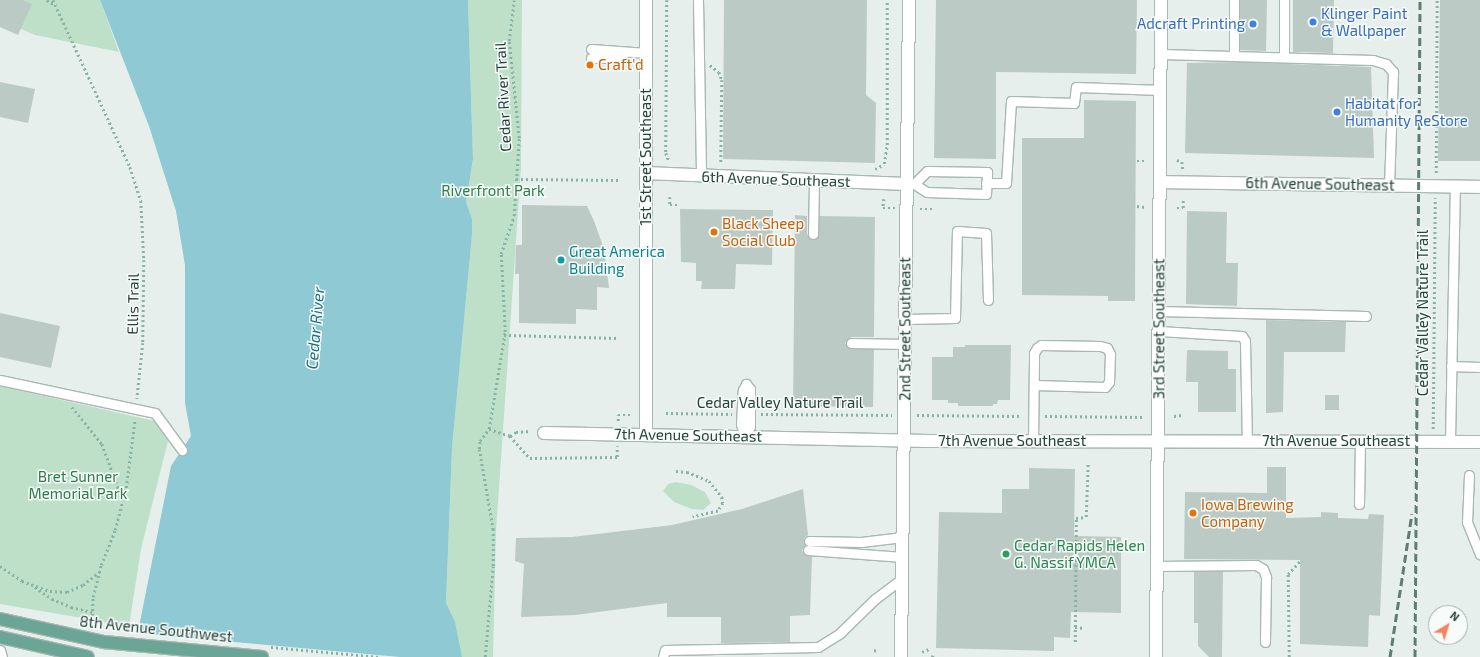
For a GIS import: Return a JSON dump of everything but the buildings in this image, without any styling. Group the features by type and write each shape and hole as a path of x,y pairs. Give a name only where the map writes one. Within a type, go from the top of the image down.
{"main road":[{"name":"8th Avenue Southwest","path":"0,619 51,632 125,645 262,657"},
{"path":"0,637 88,657"}],"street":[{"name":"1st Street Southeast","path":"646,0 646,435"},
{"name":"2nd Street Southeast","path":"901,657 905,319 910,184 908,0"},
{"name":"3rd Street Southeast","path":"1156,657 1161,0"},
{"name":"6th Avenue Southeast","path":"646,173 701,172 814,180 910,184"},
{"name":"6th Avenue Southeast","path":"1160,182 1480,187"},
{"name":"7th Avenue Southeast","path":"544,432 904,440 1480,442"}],"lane":[{"path":"698,0 701,172"},
{"path":"1234,0 1234,55"},
{"path":"1284,0 1284,57"},
{"path":"591,53 616,50 625,53 647,53"},
{"path":"1161,54 1373,60 1386,64 1393,72 1389,185"},
{"path":"986,183 1006,183 1012,101 1074,103 1076,88 1161,90"},
{"path":"927,171 987,172 986,194 926,192 910,184 927,171"},
{"path":"813,234 814,180"},
{"path":"1450,441 1455,186"},
{"path":"905,319 955,318 957,231 986,233 988,300"},
{"path":"1159,311 1366,316"},
{"path":"1159,331 1242,336 1245,341 1247,441"},
{"path":"851,343 905,344"},
{"path":"1033,440 1034,354 1041,345 1100,346 1107,348 1110,354 1109,382 1106,387 1034,386"},
{"path":"1451,366 1480,366"},
{"path":"0,380 155,412 182,450"},
{"path":"745,437 741,424 746,414"},
{"path":"1359,504 1360,441"},
{"path":"1469,475 1467,522 1480,555"},
{"path":"903,537 809,546 903,557"},
{"path":"1157,566 1256,565 1263,569 1266,577 1265,642"},
{"path":"664,657 665,650 818,647 840,633 875,599 903,578"},
{"path":"0,650 2,657"}],"path":[{"path":"47,0 56,6"},
{"name":"Ellis Trail","path":"53,0 130,167 141,201 144,260 143,343 136,408 123,499 100,571 92,612 92,621"},
{"name":"Cedar River Trail","path":"486,657 493,566 492,530 479,449 480,440 488,429 504,335 500,254 514,216 519,138 510,42 514,0"},
{"path":"667,0 666,153 669,163"},
{"path":"883,171 887,145 887,0"},
{"path":"1436,176 1437,0"},
{"path":"701,172 721,168 722,80 719,72 709,64"},
{"path":"1137,160 1144,161"},
{"path":"1177,160 1182,162 1183,169"},
{"path":"872,171 884,164"},
{"path":"516,179 619,180"},
{"path":"670,197 670,205 677,205"},
{"name":"Cedar Valley Nature Trail","path":"1433,430 1435,197"},
{"path":"1176,208 1183,208 1183,198"},
{"path":"884,199 883,208 895,208"},
{"path":"1137,206 1145,207"},
{"path":"920,210 932,209"},
{"path":"504,335 618,338"},
{"path":"58,392 102,444 123,499"},
{"name":"Cedar Valley Nature Trail","path":"666,413 894,415"},
{"path":"618,424 618,415 630,415"},
{"path":"1174,416 1182,415"},
{"path":"488,429 510,436 530,458 617,457 617,446"},
{"path":"510,436 520,431 544,432"},
{"path":"1075,642 1076,518 1086,517 1088,463"},
{"path":"676,471 687,472 709,482 722,497 723,503 718,511 693,517"},
{"path":"1289,657 1288,574 1300,562"},
{"path":"0,566 32,584 52,599 71,607 92,612"},
{"path":"32,584 50,591 67,592 83,585 100,571"},
{"path":"1075,627 1084,628"},
{"path":"922,652 929,649"},
{"path":"874,650 878,651"}],"green space":[{"path":"0,0 100,0 119,52 35,35 0,20"},
{"name":"Riverfront Park","path":"468,0 522,0 521,168 496,532 493,657 462,657 446,603 452,448 472,235 472,219 466,202 473,159"},
{"name":"Bret Sunner Memorial Park","path":"0,386 172,425 141,549 129,626 0,604"},
{"path":"676,482 691,485 705,492 711,503 703,510 692,509 674,502 663,491 668,484"}],"water":[{"name":"Cedar River","path":"100,0 468,0 473,159 466,202 472,219 472,235 452,448 446,603 455,622 462,657 133,657 171,466 191,436 185,403 185,265 176,211 149,126"}],"pier":[{"path":"136,633 400,657 131,657"}],"railway":[{"path":"1415,657 1420,0"},
{"path":"1390,657 1412,514"}],"place":[{"name":"Klinger Paint & Wallpaper","path":"1313,22"},
{"name":"Adcraft Printing","path":"1253,24"},
{"name":"Craft'd","path":"590,65"},
{"name":"Habitat for Humanity ReStore","path":"1337,112"},
{"name":"Black Sheep Social Club","path":"714,232"},
{"name":"Great America Building","path":"561,260"},
{"name":"Iowa Brewing Company","path":"1193,513"},
{"name":"Cedar Rapids Helen G. Nassif YMCA","path":"1006,554"}]}
